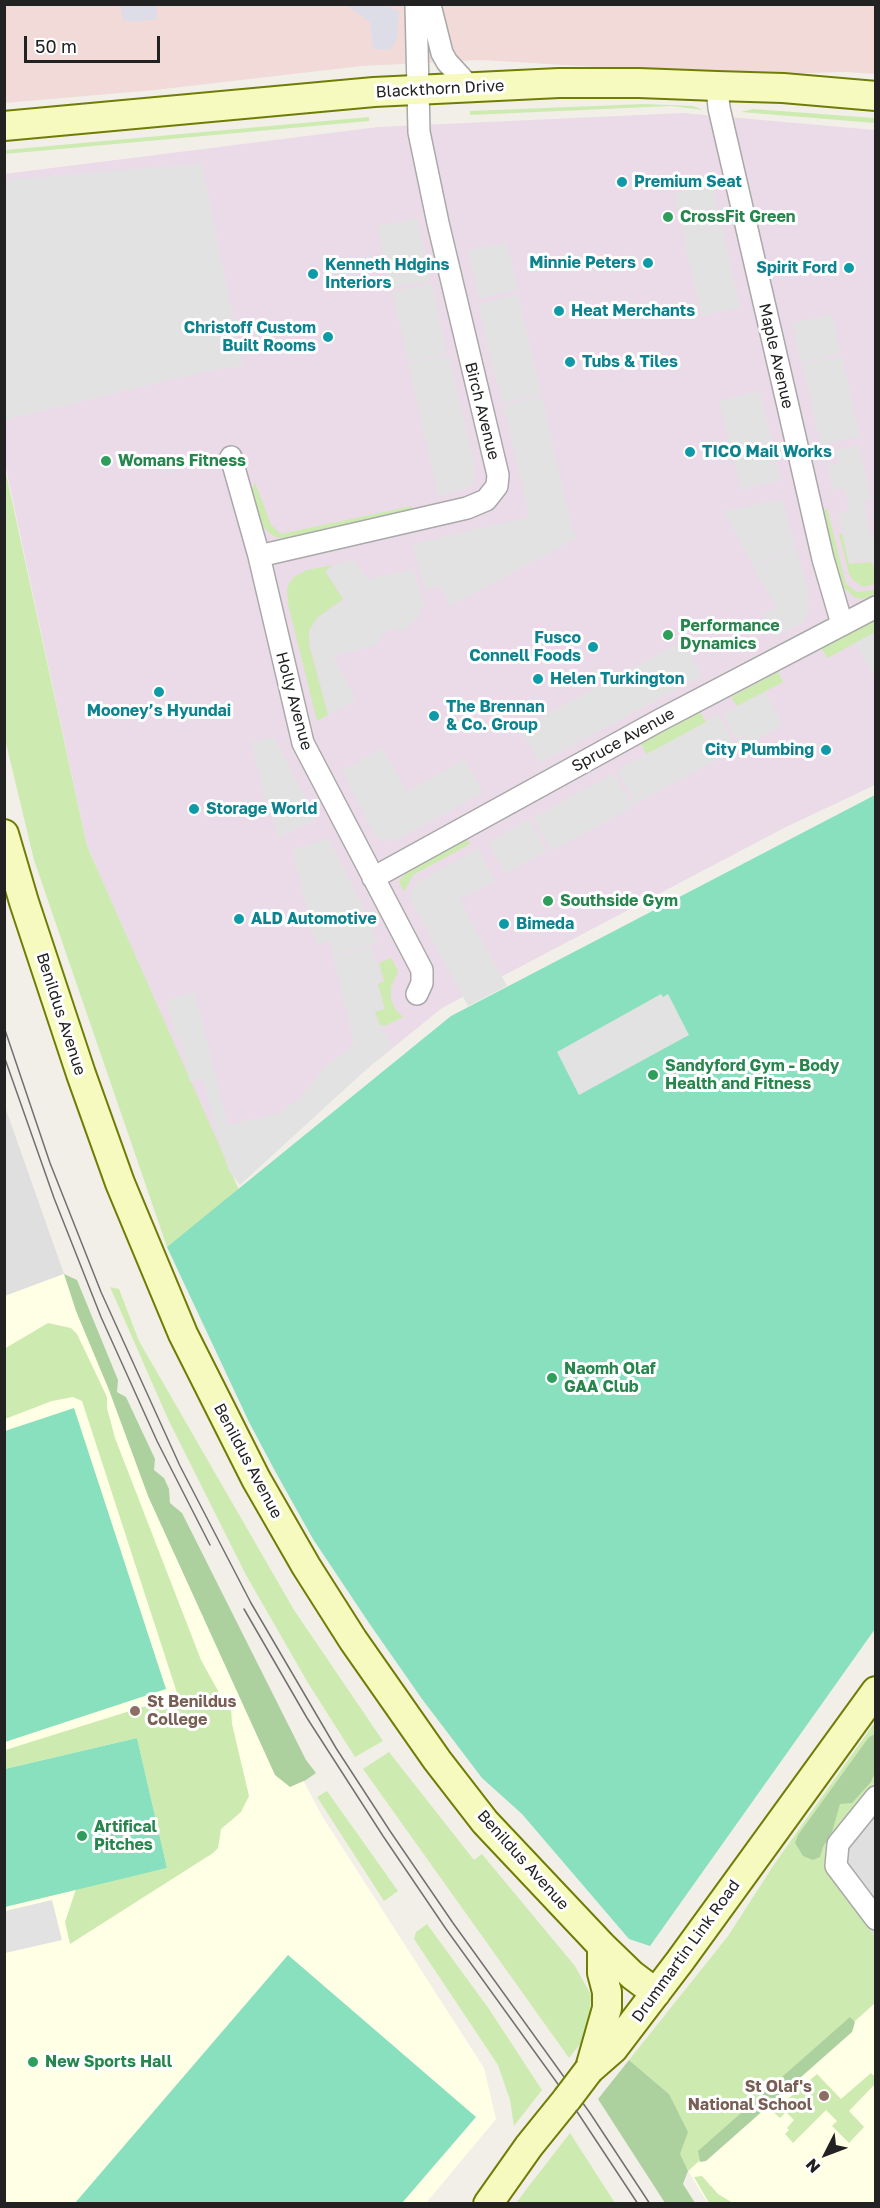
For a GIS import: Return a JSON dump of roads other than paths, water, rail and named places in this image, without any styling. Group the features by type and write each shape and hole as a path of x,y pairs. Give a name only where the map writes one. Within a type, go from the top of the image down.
{"street":[{"path":"416,4 418,90"},
{"path":"427,4 442,53 447,62 471,88"},
{"name":"Blackthorn Drive","path":"4,126 295,99 559,83 783,88 876,96"},
{"name":"Maple Avenue","path":"717,86 719,108 823,559 842,624"},
{"name":"Birch Avenue","path":"259,556 467,508 486,500 497,486 498,475 421,141 418,122 418,90"},
{"name":"Holly Avenue","path":"231,457 259,556 303,743 422,970 422,983 417,994"},
{"name":"Spruce Avenue","path":"373,878 660,720 876,607"},
{"name":"Benildus Avenue","path":"4,834 81,1074 124,1194 188,1343 256,1479 347,1631 424,1743 485,1822 602,1946 632,1975 656,1993"},
{"name":"Drummartin Link Road","path":"488,2204 529,2146 590,2070 613,2049 656,1993 876,1691"},
{"path":"876,1797 838,1844 836,1866 876,1919"},
{"path":"590,2070 608,2008 602,1973 602,1946"}],"tram line":[{"path":"4,1027 50,1163 101,1292 180,1466 251,1603 336,1748 390,1831 453,1923 590,2113 650,2204"},
{"path":"4,1056 54,1198 101,1317 157,1441 210,1545"},
{"path":"244,1609 307,1718 383,1836 446,1929 568,2098 638,2204"}],"place":[{"name":"Premium Seat","path":"622,182"},
{"name":"CrossFit Green","path":"668,217"},
{"name":"Minnie Peters","path":"648,263"},
{"name":"Spirit Ford","path":"849,268"},
{"name":"Kenneth Hdgins Interiors","path":"313,274"},
{"name":"Heat Merchants","path":"559,311"},
{"name":"Christoff Custom Built Rooms","path":"328,337"},
{"name":"Tubs & Tiles","path":"570,362"},
{"name":"TICO Mail Works","path":"690,452"},
{"name":"Womans Fitness","path":"106,461"},
{"name":"Performance Dynamics","path":"668,635"},
{"name":"Fusco Connell Foods","path":"593,647"},
{"name":"Helen Turkington","path":"538,679"},
{"name":"Mooney’s Hyundai","path":"159,692"},
{"name":"The Brennan & Co. Group","path":"434,716"},
{"name":"City Plumbing","path":"826,750"},
{"name":"Storage World","path":"194,809"},
{"name":"Southside Gym","path":"548,901"},
{"name":"ALD Automotive","path":"239,919"},
{"name":"Bimeda","path":"504,924"},
{"name":"Sandyford Gym - Body Health and Fitness","path":"653,1075"},
{"name":"Naomh Olaf GAA Club","path":"552,1378"},
{"name":"St Benildus College","path":"135,1711"},
{"name":"Artifical Pitches","path":"82,1836"},
{"name":"New Sports Hall","path":"33,2062"},
{"name":"St Olaf's National School","path":"824,2096"}]}
